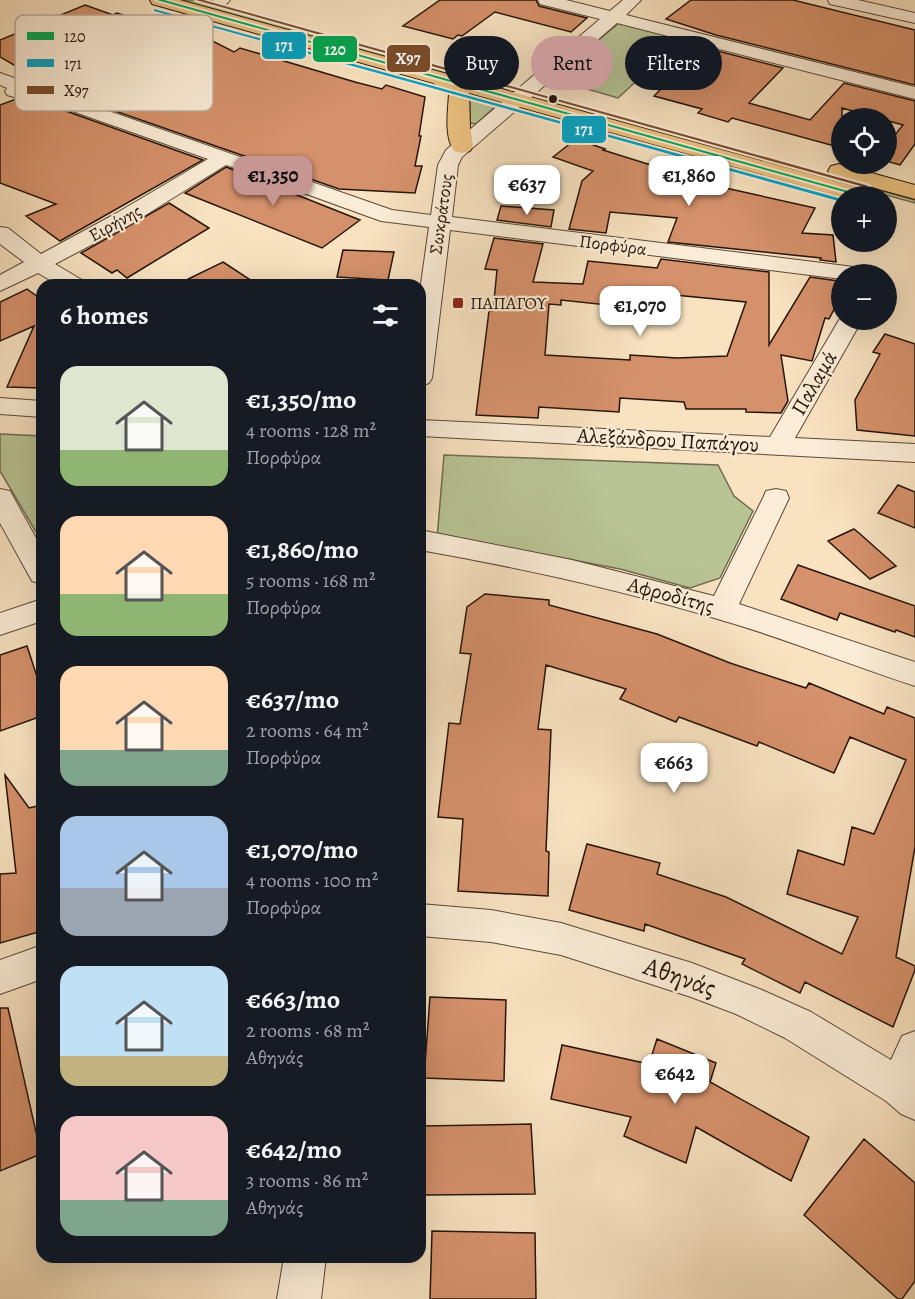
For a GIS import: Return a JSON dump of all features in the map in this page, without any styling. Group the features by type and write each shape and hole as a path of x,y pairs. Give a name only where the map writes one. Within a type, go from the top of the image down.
{"main road":[{"path":"159,0 440,78 524,93 915,192"},
{"path":"221,0 831,186"},
{"path":"440,78 459,92 459,126 462,146"},
{"path":"897,206 915,211"}],"street":[{"path":"546,0 915,93"},
{"name":"Σωκράτους","path":"426,332 448,165 453,154 633,0"},
{"path":"836,0 915,18"},
{"name":"Πορφύρα","path":"0,79 15,84"},
{"path":"0,97 15,90"},
{"name":"Πορφύρα","path":"93,111 389,216 831,271"},
{"name":"Ειρήνης","path":"0,284 123,219 226,157"},
{"path":"0,233 40,264 64,279"},
{"name":"Παλαμά","path":"778,446 844,330"},
{"path":"0,406 36,409"},
{"name":"Αλεξάνδρου Παπάγου","path":"426,428 908,455"},
{"path":"0,498 36,563"},
{"path":"722,609 776,498"},
{"name":"Αφροδίτης","path":"426,541 490,552 610,579 722,609 915,674"},
{"path":"0,624 36,612"},
{"name":"Αθηνάς","path":"426,921 491,926 561,939 692,981 749,1002 798,1025 908,1094"},
{"path":"0,977 36,964"},
{"path":"908,1094 915,1050"},
{"path":"300,1299 304,1263"}],"green space":[{"path":"180,0 196,0 444,69 444,74"},
{"path":"619,23 670,36 625,36 627,90 618,98 590,90 613,90 613,36 603,36"},
{"path":"470,96 498,104 476,124 470,123"},
{"path":"550,99 864,186 854,186 547,101"},
{"path":"897,195 915,200 915,203 897,198"},
{"path":"0,434 36,436 36,532 0,471"},
{"path":"444,455 718,465 734,496 753,511 720,578 690,588 620,569 437,539"}],"building":[{"path":"440,0 536,0 539,6 587,18 571,32 495,12 462,36 444,37 403,26"},
{"path":"691,0 793,0 915,30 915,85 716,35 666,19"},
{"path":"85,5 113,15 61,15"},
{"path":"15,34 15,66 0,57 0,40"},
{"path":"213,41 234,52 240,48 355,82 382,89 386,85 425,97 415,166 422,166 415,193 339,189 115,111 213,111"},
{"path":"722,52 783,68 749,103 810,120 844,83 915,101 915,144 900,165 897,164 897,132 903,125 897,123 897,108 831,108 831,145 732,118 728,122 698,113 702,109 654,96 660,90 722,90"},
{"path":"15,99 15,111 66,111 203,160 60,241 26,216 56,204 0,183 0,105"},
{"path":"576,139 605,149 603,150 721,187 815,208 802,233 831,235 831,252 835,252 836,262 820,260 821,258 668,242 677,218 610,212 606,233 569,229 582,181 593,171 553,157"},
{"path":"226,167 360,220 322,248 185,193"},
{"path":"169,203 209,228 127,278 117,270 112,273 81,253"},
{"path":"501,206 554,210 551,227 497,220"},
{"path":"494,238 543,244 533,282 583,284 588,261 657,268 661,259 769,272 769,345 810,277 831,280 831,315 829,319 825,318 812,361 781,355 788,401 781,413 746,412 746,409 686,409 684,402 620,398 619,412 539,407 538,418 476,415 489,311 493,311 497,270 485,269","holes":["664,294 746,302 727,356 677,358 630,355 630,360 545,355 549,304 561,305 561,300 617,306 618,301 663,306"]},
{"path":"343,250 394,252 388,279 337,277"},
{"path":"223,262 249,279 188,279"},
{"path":"27,289 36,296 36,388 7,387 34,326 0,341 0,302"},
{"path":"885,334 915,344 915,436 857,430 855,400 880,354 873,352"},
{"path":"898,485 915,492 915,528 878,513"},
{"path":"854,529 896,566 870,579 828,541"},
{"path":"798,565 915,606 915,637 840,613 837,620 781,599"},
{"path":"485,594 549,600 549,605 657,634 730,663 806,688 809,683 884,714 887,707 915,718 915,847 896,957 915,966 915,970 893,1027 805,982 800,993 742,964 745,959 645,924 644,931 569,910 587,844 660,863 657,874 726,897 842,954 858,917 787,894 798,850 844,865 852,827 874,834 906,760 850,737 834,773 759,742 757,746 679,717 676,722 620,699 626,689 546,665 538,729 551,730 546,851 549,852 548,896 458,891 463,819 438,817 449,723 460,724 471,654 460,653 467,607"},
{"path":"27,646 36,674 36,718 0,731 0,655"},
{"path":"5,775 29,808 36,806 36,933 0,943 0,874 16,873"},
{"path":"430,997 506,1000 504,1081 426,1078"},
{"path":"0,1008 8,1008 36,1132 36,1156 0,1171"},
{"path":"657,1039 716,1063 710,1082 809,1137 791,1181 696,1127 686,1163 624,1136 631,1117 551,1099 562,1045 649,1064"},
{"path":"531,1124 535,1194 426,1195 426,1126"},
{"path":"864,1139 915,1183 915,1281 902,1299 898,1299 804,1215"},
{"path":"432,1231 535,1233 536,1299 430,1299"}],"transit line":[{"name":"120","path":"159,0 213,15"},
{"name":"X97","path":"198,0 866,186"},
{"name":"171","path":"156,10 174,15"},
{"name":"120","path":"213,15 831,187"},
{"name":"171","path":"213,26 831,198"}],"place":[{"name":"ΠΑΠΑΓΟΥ","path":"458,303"}]}
